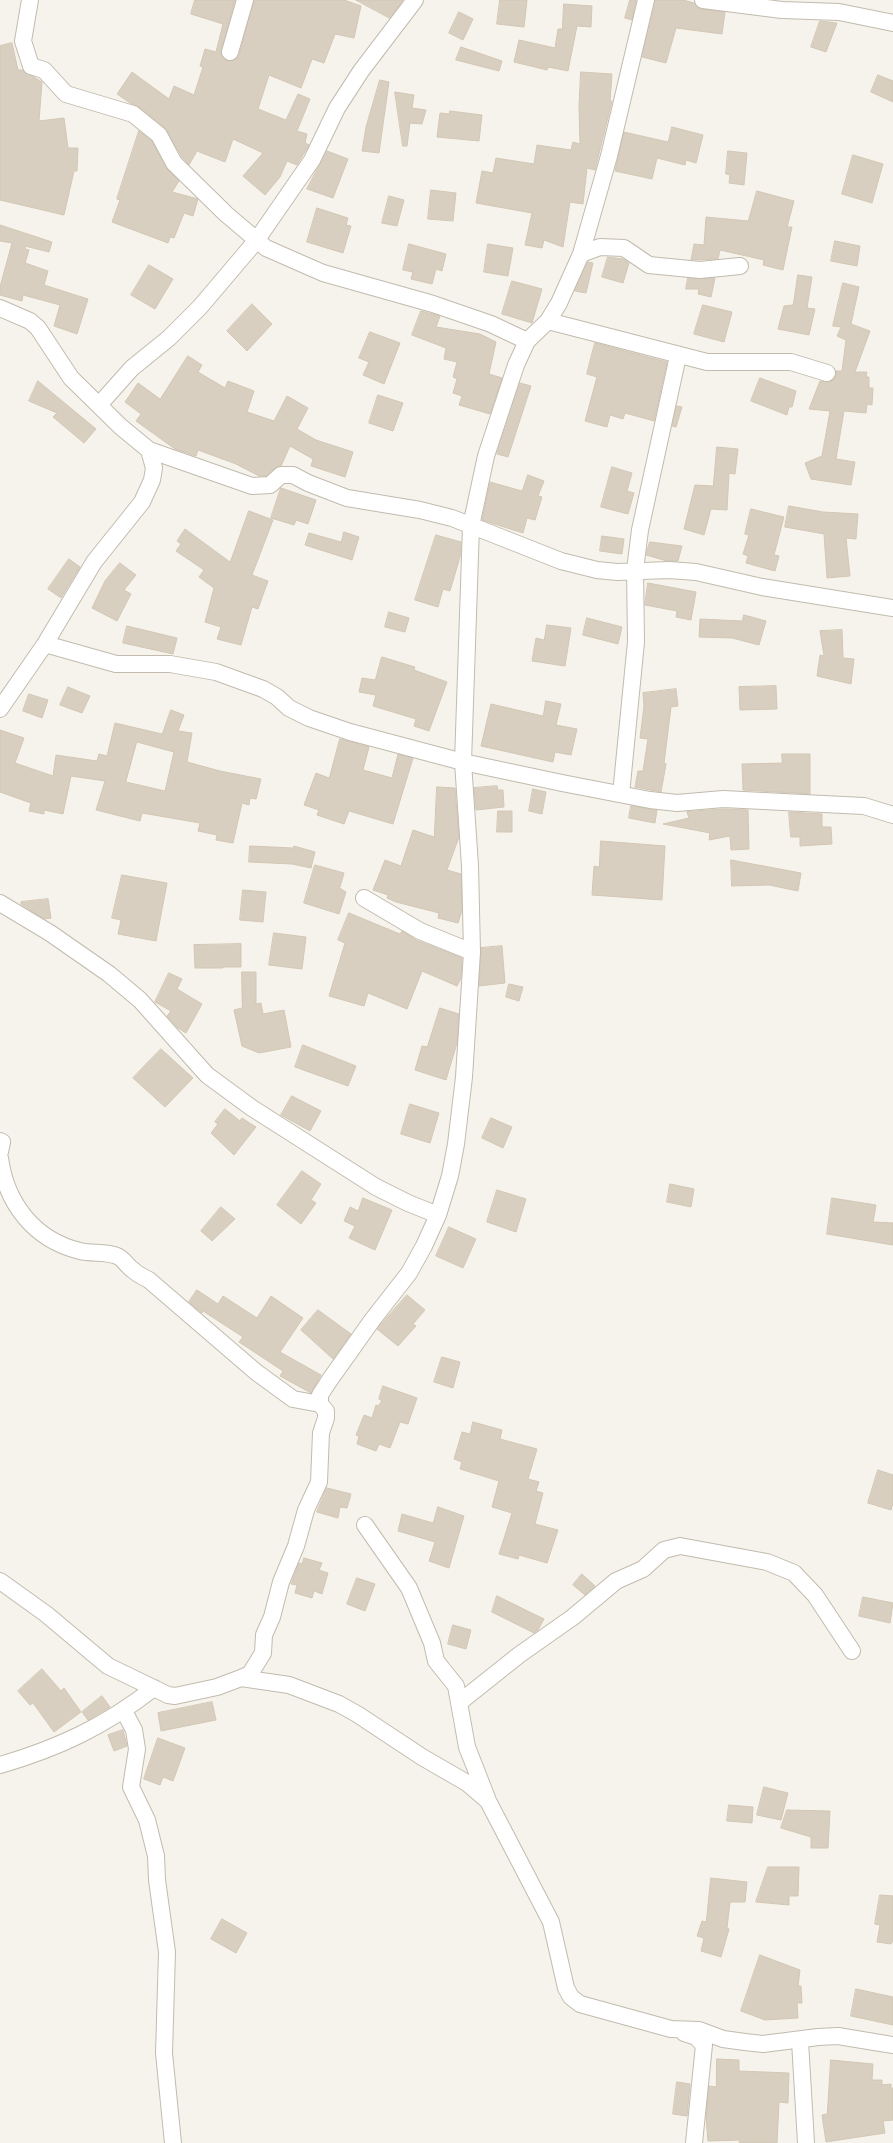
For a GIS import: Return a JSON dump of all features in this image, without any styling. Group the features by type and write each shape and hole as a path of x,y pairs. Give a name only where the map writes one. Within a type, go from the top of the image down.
{"street":[{"path":"30,0 23,41 30,66 44,70 66,94 133,114 159,135 174,163 256,241 266,248 291,261 323,273 433,304 491,324 527,341"},
{"path":"230,52 246,0"},
{"path":"98,405 132,368 168,338 200,307 256,241 312,160 337,108 361,71 415,0"},
{"path":"320,1404 320,1396 329,1381 373,1319 409,1273 424,1246 438,1215 445,1193 456,1144 464,1078 472,952 470,866 463,762 471,526 486,456 504,399 527,341 548,321 559,303 581,254 609,156 646,0"},
{"path":"704,0 775,9 839,12 893,23"},
{"path":"581,254 600,247 624,248 649,265 700,270 740,266"},
{"path":"0,308 30,321 38,328 71,378 98,405 149,450 252,486 270,485 281,475 293,476 347,498 420,510 452,518 561,561 597,570 617,572 635,570 696,572 762,587 893,608"},
{"path":"548,321 678,356 707,362 791,362 827,373"},
{"path":"621,794 636,642 635,570 640,530 678,356"},
{"path":"0,709 45,644 94,562 142,502 152,480 154,468 149,450"},
{"path":"45,644 116,664 170,664 216,672 263,689 277,697 289,708 308,718 350,732 463,762 621,794 677,803 723,799 864,806 893,815"},
{"path":"364,898 420,931 472,952"},
{"path":"0,903 50,933 109,974 140,1000 207,1075 252,1108 376,1187 408,1203 438,1215"},
{"path":"0,1141 2,1142 0,1152"},
{"path":"0,1158 7,1189 16,1206 34,1228 67,1247 81,1252 119,1256 132,1270 148,1280 256,1372 293,1399 320,1404 326,1410 326,1418 321,1433 320,1482 306,1510 296,1546 281,1582 272,1617 264,1635 263,1653 250,1674 218,1687 175,1696 154,1688 108,1666 46,1614 0,1581"},
{"path":"365,1525 409,1588 432,1643 436,1661 452,1680 460,1702 467,1747 488,1802 551,1922 566,1988 571,1997 580,2004 592,2008 696,2037 704,2045 694,2143"},
{"path":"460,1702 519,1655 573,1617 616,1581 634,1574 650,1563 664,1550 675,1546 736,1555 767,1562 794,1573 815,1595 852,1651"},
{"path":"241,1678 289,1685 339,1704 422,1757 467,1782 488,1802"},
{"path":"0,1765 34,1755 90,1731 124,1711 154,1688"},
{"path":"124,1711 134,1730 137,1749 131,1787 147,1820 156,1856 168,1952 164,2053 173,2143"},
{"path":"671,2029 699,2030 723,2039 763,2044 838,2036 893,2045"},
{"path":"800,2040 806,2143"}],"building":[{"path":"195,0 235,0 221,50 223,58 228,61 236,59 239,55 254,0 344,0 361,6 354,38 335,34 324,63 312,59 301,88 269,75 258,109 286,120 298,94 310,99 297,131 307,134 305,143 309,145 297,165 287,161 280,177 265,195 243,176 263,153 233,139 225,162 197,151 189,165 182,157 165,128 139,107 117,94 132,72 169,99 174,86 194,95 203,67 200,66 205,49 216,52 223,24 191,14"},
{"path":"356,0 403,0 390,18"},
{"path":"500,0 527,0 524,27 497,24"},
{"path":"630,0 636,0 632,20 625,18"},
{"path":"655,0 683,0 694,3 701,9 725,12 722,34 676,28 666,63 642,57"},
{"path":"564,4 592,6 591,27 577,26 568,71 548,67 547,70 514,62 519,40 555,48 558,29 562,29"},
{"path":"459,12 473,19 463,40 449,33"},
{"path":"820,21 837,23 826,52 811,47"},
{"path":"12,43 18,70 23,70 42,82 39,121 64,118 68,148 78,148 77,171 74,171 64,215 0,200 0,46"},
{"path":"461,47 502,61 499,71 456,60"},
{"path":"581,72 612,74 610,101 612,101 595,170 587,168 583,204 570,202 563,247 544,240 542,248 525,245 532,213 476,203 482,171 493,173 496,158 534,164 537,145 571,150 573,142 580,144 579,106"},
{"path":"878,75 893,81 893,102 871,92"},
{"path":"380,80 389,82 379,153 362,151 366,127"},
{"path":"395,92 414,95 412,108 426,110 422,124 410,123 407,146 403,146"},
{"path":"450,111 482,115 479,141 437,137 440,113 449,114"},
{"path":"672,127 703,135 696,163 686,160 685,165 657,158 652,179 615,171 624,132 668,142"},
{"path":"139,131 152,141 166,168 179,181 172,192 198,199 193,216 184,213 174,238 170,237 168,243 112,222 120,200 117,199"},
{"path":"327,151 348,159 333,198 307,189"},
{"path":"728,151 747,153 744,185 729,183 730,175 726,174"},
{"path":"853,155 883,164 872,203 842,194"},
{"path":"431,190 456,193 453,221 428,219"},
{"path":"757,191 794,201 787,227 792,227 783,270 763,265 764,260 720,250 718,259 691,260 694,244 704,245 706,217 748,221"},
{"path":"389,196 404,200 397,226 382,223"},
{"path":"317,208 348,218 346,225 351,226 343,253 307,242"},
{"path":"0,225 52,242 49,252 25,246 25,249 29,250 25,263 48,271 44,285 88,299 77,334 54,326 60,305 23,295 22,301 0,295 0,287 12,243 0,241"},
{"path":"835,241 860,246 857,266 831,261"},
{"path":"409,244 446,254 442,271 436,269 432,284 411,279 413,272 403,270"},
{"path":"488,244 513,248 508,276 484,272"},
{"path":"608,257 623,259 629,263 623,283 602,277"},
{"path":"588,262 593,263 586,293 575,291"},
{"path":"149,265 173,279 155,309 131,295"},
{"path":"798,275 812,277 807,308 815,309 809,335 778,329 784,306 793,305"},
{"path":"688,278 715,278 711,297 698,294 699,289 686,289"},
{"path":"512,281 542,289 532,323 502,314"},
{"path":"843,283 859,287 851,324 870,331 855,372 867,372 866,377 869,377 869,388 873,388 872,405 867,404 866,413 844,411 836,459 855,462 851,485 811,479 805,463 822,456 830,411 809,409 820,381 830,382 836,376 836,371 842,371 846,340 837,336 841,327 833,326"},
{"path":"252,304 272,324 247,351 227,331"},
{"path":"703,305 732,312 724,342 694,334"},
{"path":"421,311 440,316 436,327 480,334 496,342 489,374 502,378 490,414 459,405 462,396 453,393 457,379 453,377 457,362 444,359 446,348 412,335"},
{"path":"370,332 400,343 384,384 363,375 369,362 359,358"},
{"path":"595,343 667,362 654,421 625,413 623,419 610,415 607,427 585,421 597,377 587,374"},
{"path":"188,356 202,365 198,372 225,388 228,381 254,391 247,412 274,421 287,396 308,408 297,429 316,440 353,452 345,477 311,466 313,459 290,446 281,466 275,468 266,476 259,476 236,464 198,450 196,456 175,449 136,421 141,414 125,402 138,383 160,399"},
{"path":"760,378 796,391 792,407 789,407 787,415 751,401"},
{"path":"38,381 96,429 84,443 53,417 57,413 29,401"},
{"path":"520,383 531,386 508,457 497,454"},
{"path":"378,395 403,403 393,431 369,423"},
{"path":"677,406 682,407 676,427 672,426"},
{"path":"717,447 738,449 735,474 729,473 727,510 711,509 704,535 684,529 695,485 713,486"},
{"path":"612,467 632,473 627,491 634,493 628,514 601,507"},
{"path":"528,475 544,481 538,496 542,497 535,520 527,518 523,533 482,520 490,482 522,491"},
{"path":"281,488 316,500 308,524 296,520 294,525 271,518"},
{"path":"789,506 823,512 858,514 856,539 846,538 850,576 827,578 824,534 785,527"},
{"path":"751,509 784,517 774,555 779,556 775,571 746,563 748,556 743,554 749,535 745,534"},
{"path":"249,511 273,520 252,575 268,581 258,609 252,607 241,645 217,639 221,627 205,622 214,588 199,577 204,570 176,551 181,544 177,541 185,529 230,562"},
{"path":"344,532 359,537 352,560 305,545 309,533 341,542"},
{"path":"436,535 461,542 460,557 450,591 443,589 438,607 415,600"},
{"path":"602,536 624,539 622,554 600,551"},
{"path":"650,542 682,546 678,561 667,561 646,555"},
{"path":"69,559 80,567 61,598 48,589"},
{"path":"120,563 136,575 124,590 131,594 117,621 92,608 105,581"},
{"path":"648,583 696,592 691,620 676,617 677,611 645,605"},
{"path":"389,612 409,618 405,632 385,627"},
{"path":"744,615 766,621 759,645 732,638 699,637 700,619 742,621"},
{"path":"587,618 622,627 618,644 583,635"},
{"path":"547,625 571,628 565,666 532,661 536,638 544,640"},
{"path":"127,626 177,638 173,654 123,643"},
{"path":"842,630 843,658 854,659 851,684 817,676 820,655 824,656 820,631"},
{"path":"382,657 415,667 414,670 447,682 429,731 414,726 416,719 373,706 376,695 359,692 362,678 375,680"},
{"path":"776,686 777,709 740,710 739,687"},
{"path":"68,687 90,696 82,713 60,705"},
{"path":"676,689 678,706 671,707 664,763 666,764 661,792 635,787 638,771 643,771 648,739 640,738 644,706 643,693"},
{"path":"29,694 48,700 42,718 23,711"},
{"path":"546,701 561,704 556,725 577,729 571,755 555,752 553,762 481,746 491,704 543,716"},
{"path":"171,710 184,715 178,731 192,733 187,762 220,771 261,779 256,799 250,798 249,805 242,803 233,843 216,840 217,835 198,831 200,823 142,813 140,821 96,810 105,781 71,776 63,814 44,810 44,814 29,811 31,803 0,792 0,730 24,738 15,763 53,776 56,755 97,761 99,754 107,756 115,723 162,734","holes":["137,742 174,752 165,791 126,782"]},
{"path":"340,739 369,747 363,770 392,778 398,754 413,758 393,824 349,811 344,824 317,815 319,810 304,805 316,773 329,778"},
{"path":"782,754 810,754 810,794 743,790 742,764 782,763"},
{"path":"497,786 498,790 503,790 504,807 476,810 474,788"},
{"path":"437,787 455,788 459,837 447,870 461,874 462,910 458,923 438,918 439,913 396,902 387,898 388,895 373,890 385,860 401,866 413,830 434,837"},
{"path":"533,789 546,792 542,814 529,811"},
{"path":"631,806 657,810 655,823 629,818"},
{"path":"723,809 748,810 749,849 731,850 730,836 709,840 710,833 663,824 689,818 687,812"},
{"path":"498,811 512,811 512,832 497,832"},
{"path":"789,812 822,814 822,827 831,827 832,844 800,846 800,837 791,837"},
{"path":"601,841 665,846 662,900 592,895 594,866 599,867"},
{"path":"250,846 293,848 294,846 315,852 311,868 292,864 249,862"},
{"path":"731,860 801,873 798,891 769,885 732,886"},
{"path":"315,865 344,873 340,887 338,887 346,892 339,914 304,903"},
{"path":"122,875 167,883 156,941 118,934 121,920 112,918"},
{"path":"243,890 266,892 263,922 240,920"},
{"path":"48,899 51,918 44,919 21,904 21,902"},
{"path":"349,913 400,934 402,931 416,940 462,958 461,978 457,986 422,971 407,1009 368,993 364,1006 329,996 345,943 338,940"},
{"path":"274,933 306,937 302,969 269,965"},
{"path":"241,944 241,967 224,966 223,968 195,968 194,945"},
{"path":"502,946 505,983 479,986 481,948"},
{"path":"242,972 256,972 256,1004 261,1003 263,1014 284,1010 291,1047 259,1053 242,1046 234,1010 242,1008"},
{"path":"169,973 182,979 177,989 202,1004 186,1033 178,1028 167,1016 171,1011 155,1002"},
{"path":"509,984 523,987 519,1001 506,997"},
{"path":"440,1008 459,1014 457,1043 446,1080 415,1070 422,1046 427,1047"},
{"path":"303,1045 356,1066 348,1086 295,1067"},
{"path":"161,1049 193,1078 165,1107 133,1078"},
{"path":"292,1096 321,1111 310,1131 281,1115"},
{"path":"410,1104 439,1113 430,1143 401,1134"},
{"path":"225,1109 240,1121 242,1118 256,1127 234,1155 211,1133 218,1124 215,1122"},
{"path":"491,1118 512,1127 503,1148 482,1138"},
{"path":"302,1171 321,1184 311,1200 316,1203 301,1224 277,1205"},
{"path":"670,1184 694,1189 691,1207 667,1202"},
{"path":"497,1190 526,1199 516,1232 487,1222"},
{"path":"363,1198 392,1210 375,1250 349,1238 355,1226 344,1221 350,1207 358,1211"},
{"path":"832,1198 876,1205 873,1222 893,1223 893,1245 827,1234"},
{"path":"221,1207 235,1219 212,1241 201,1231"},
{"path":"449,1227 476,1239 463,1268 436,1256"},
{"path":"197,1290 218,1304 223,1296 257,1318 271,1296 303,1318 280,1352 321,1375 311,1393 280,1376 283,1371 239,1342 243,1337 203,1311 202,1313 189,1302"},
{"path":"407,1295 425,1310 413,1324 416,1326 398,1346 377,1329"},
{"path":"318,1310 351,1334 333,1359 301,1330"},
{"path":"442,1357 460,1362 453,1388 434,1382"},
{"path":"383,1386 417,1398 408,1424 400,1422 390,1448 379,1444 376,1451 357,1444 359,1436 356,1435 364,1415 372,1418 376,1405 378,1406 382,1401 379,1399"},
{"path":"473,1422 502,1430 500,1439 537,1449 528,1479 539,1482 536,1491 543,1493 535,1524 558,1530 547,1563 519,1555 518,1559 499,1554 512,1513 492,1507 499,1481 460,1469 462,1462 454,1459 462,1432 470,1434"},
{"path":"878,1470 893,1475 893,1503 891,1510 868,1503"},
{"path":"327,1488 351,1494 347,1508 340,1507 338,1518 317,1512"},
{"path":"438,1507 464,1516 449,1568 429,1561 435,1542 398,1531 402,1514 433,1523"},
{"path":"304,1558 322,1563 319,1570 328,1573 322,1594 314,1591 312,1598 295,1593 297,1585 291,1584 299,1563 302,1564"},
{"path":"582,1574 595,1586 585,1595 573,1585"},
{"path":"357,1578 375,1584 365,1611 347,1604"},
{"path":"497,1596 544,1619 538,1630 534,1633 492,1612"},
{"path":"863,1597 893,1603 890,1623 859,1616"},
{"path":"453,1625 471,1630 466,1649 448,1644"},
{"path":"42,1669 61,1691 64,1688 81,1712 54,1732 33,1703 30,1705 18,1691"},
{"path":"102,1696 110,1707 88,1720 82,1712"},
{"path":"212,1702 216,1720 161,1731 158,1713"},
{"path":"123,1730 127,1746 114,1751 108,1735"},
{"path":"158,1738 185,1748 173,1781 163,1777 160,1785 144,1779"},
{"path":"764,1787 788,1793 781,1820 757,1815"},
{"path":"729,1805 753,1807 752,1823 727,1821"},
{"path":"787,1810 830,1811 828,1848 811,1848 811,1837 781,1828"},
{"path":"768,1867 799,1867 798,1896 789,1896 789,1905 756,1902"},
{"path":"711,1878 747,1882 745,1902 730,1902 727,1928 729,1929 721,1957 701,1951 704,1938 697,1936 702,1921 706,1922"},
{"path":"880,1895 893,1896 893,1941 891,1944 877,1942 880,1925 875,1924"},
{"path":"222,1919 247,1933 236,1953 211,1939"},
{"path":"760,1955 800,1970 798,1986 801,1986 802,2003 797,2003 798,2018 765,2020 741,2011"},
{"path":"856,1989 893,1997 893,2025 851,2016"},
{"path":"717,2059 739,2060 739,2071 789,2073 788,2103 779,2102 777,2143 739,2143 740,2140 708,2141 706,2118 709,2086 716,2087"},
{"path":"831,2060 873,2064 872,2080 882,2080 882,2085 891,2084 891,2088 893,2088 893,2120 883,2121 885,2133 826,2142 822,2115 827,2114"},
{"path":"677,2082 690,2084 687,2116 673,2114"}]}
